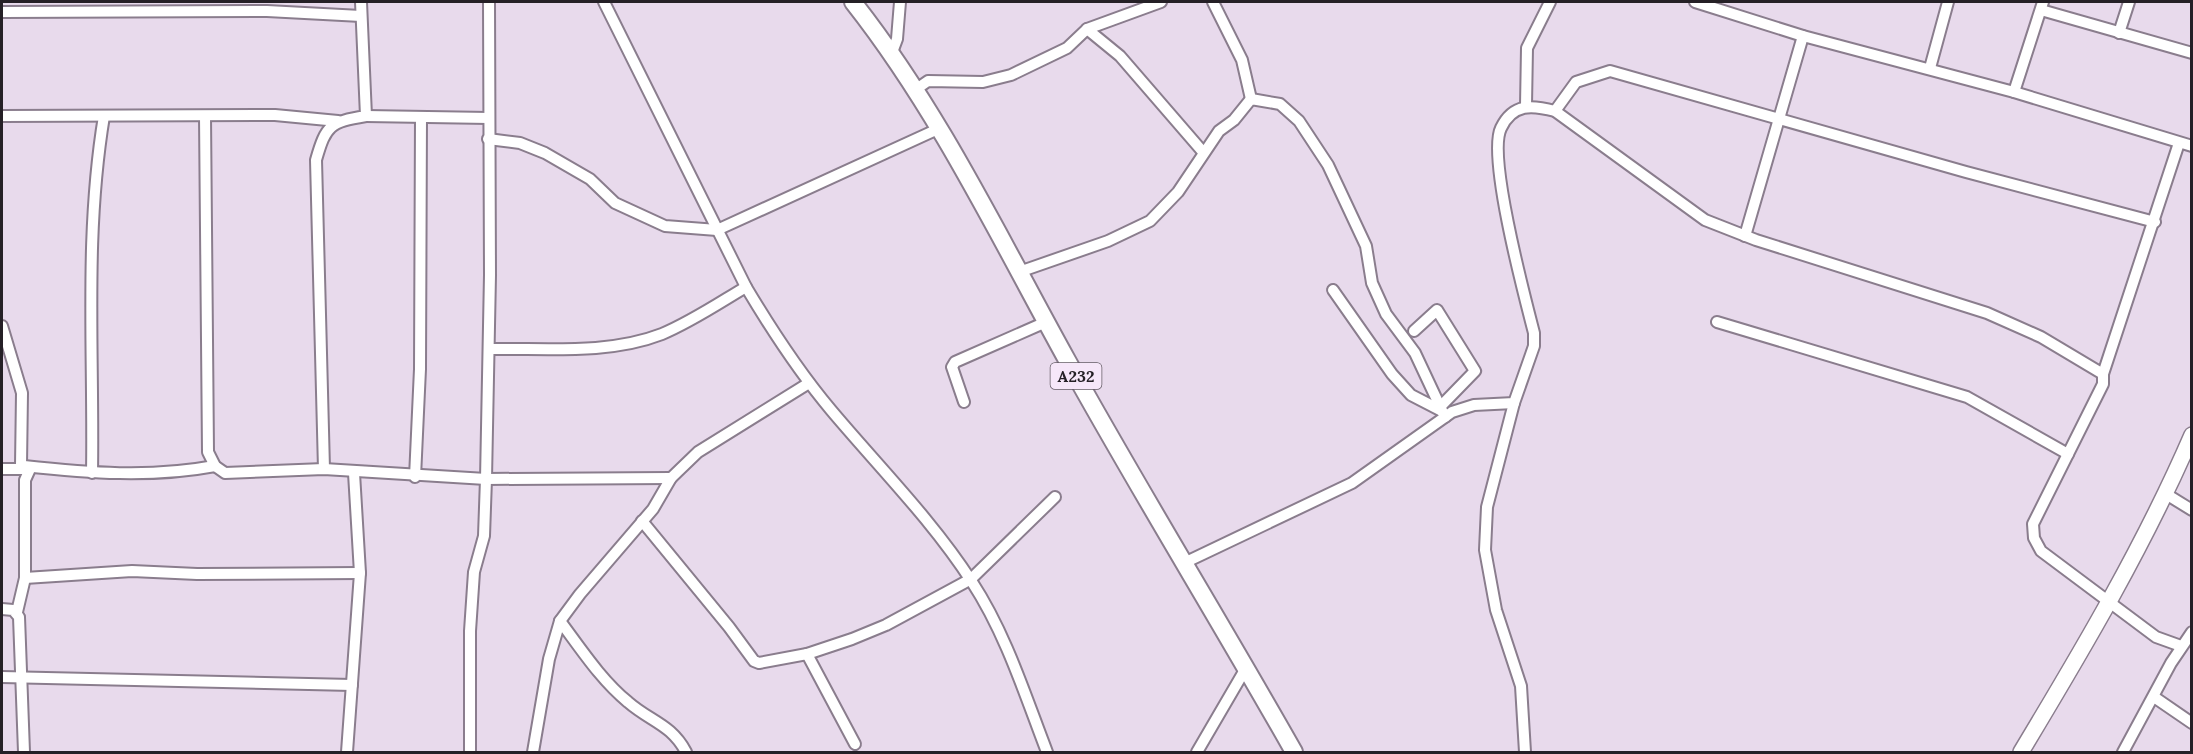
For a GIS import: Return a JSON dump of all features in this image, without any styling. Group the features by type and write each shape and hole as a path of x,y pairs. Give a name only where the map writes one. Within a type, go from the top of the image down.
{"main road":[{"name":"A232","path":"853,2 915,90 938,129 1046,322 1294,753"},
{"path":"2021,753 2110,603 2166,494 2192,435"}],"street":[{"path":"361,2 366,116"},
{"path":"470,753 470,631 474,572 484,536 486,479 489,349 489,2"},
{"path":"604,2 746,287 809,383 910,502 971,579 1001,634 1047,753"},
{"path":"891,55 897,39 900,2"},
{"path":"915,90 928,81 983,82 1011,75 1067,48 1087,29 1161,2"},
{"path":"1213,2 1242,60 1251,99"},
{"path":"1526,105 1527,48 1550,2"},
{"path":"1695,2 1803,36 1930,68 2192,146"},
{"path":"1930,68 1948,2"},
{"path":"2119,33 2129,2"},
{"path":"2,12 266,6 361,16"},
{"path":"2013,92 2042,6 2119,33 2192,53"},
{"path":"1087,29 1120,56 1203,152"},
{"path":"1745,236 1803,36"},
{"path":"1556,111 1576,82 1610,71 1966,172 2155,222"},
{"path":"1019,272 1108,241 1150,221 1178,192 1219,131 1234,120 1251,99"},
{"path":"1251,99 1280,104 1299,121 1328,165 1366,246 1372,283 1386,314 1415,353 1442,412"},
{"path":"1525,753 1521,686 1496,610 1485,550 1487,507 1514,403 1534,346 1534,333 1505,212 1498,145 1499,130 1515,110 1526,105 1556,111 1706,220 1745,236 1987,313 2041,337 2103,374"},
{"path":"2,116 274,115 338,121 366,116 489,118"},
{"path":"92,473 93,412 89,319 91,253 95,168 104,116"},
{"path":"205,116 208,452 215,466 225,473 324,469 415,477 486,479 671,478"},
{"path":"415,477 420,369 421,117"},
{"path":"324,469 316,160 324,133 338,121"},
{"path":"488,139 520,143 545,153 590,179 615,203 665,226 717,230 938,129"},
{"path":"2179,143 2155,222 2103,374 2103,384 2033,524 2034,538 2042,551 2156,637 2181,646"},
{"path":"489,349 593,348 638,341 662,334 746,287"},
{"path":"1333,290 1392,374 1411,395 1442,412 1474,405 1514,403"},
{"path":"1184,563 1352,483 1442,412 1475,371 1437,310 1414,331"},
{"path":"964,402 952,367 955,362 1046,322"},
{"path":"1717,322 1967,398 2068,454"},
{"path":"2,326 22,393 25,578 16,612 22,676 24,753"},
{"path":"532,753 549,659 560,621 642,521 671,478 716,439 809,383"},
{"path":"2,469 25,467 92,473 143,474 189,471 215,466"},
{"path":"347,753 360,573 354,473"},
{"path":"2166,494 2192,510"},
{"path":"642,521 754,661 765,662 807,654 886,625 971,579 1055,497"},
{"path":"25,578 132,571 197,574 360,573"},
{"path":"2,609 16,612"},
{"path":"560,621 609,684 627,702 672,732 686,753"},
{"path":"2123,753 2181,646 2192,632"},
{"path":"807,654 855,744"},
{"path":"1197,753 1246,668"},
{"path":"2,677 352,685"},
{"path":"2154,697 2192,723"}]}
